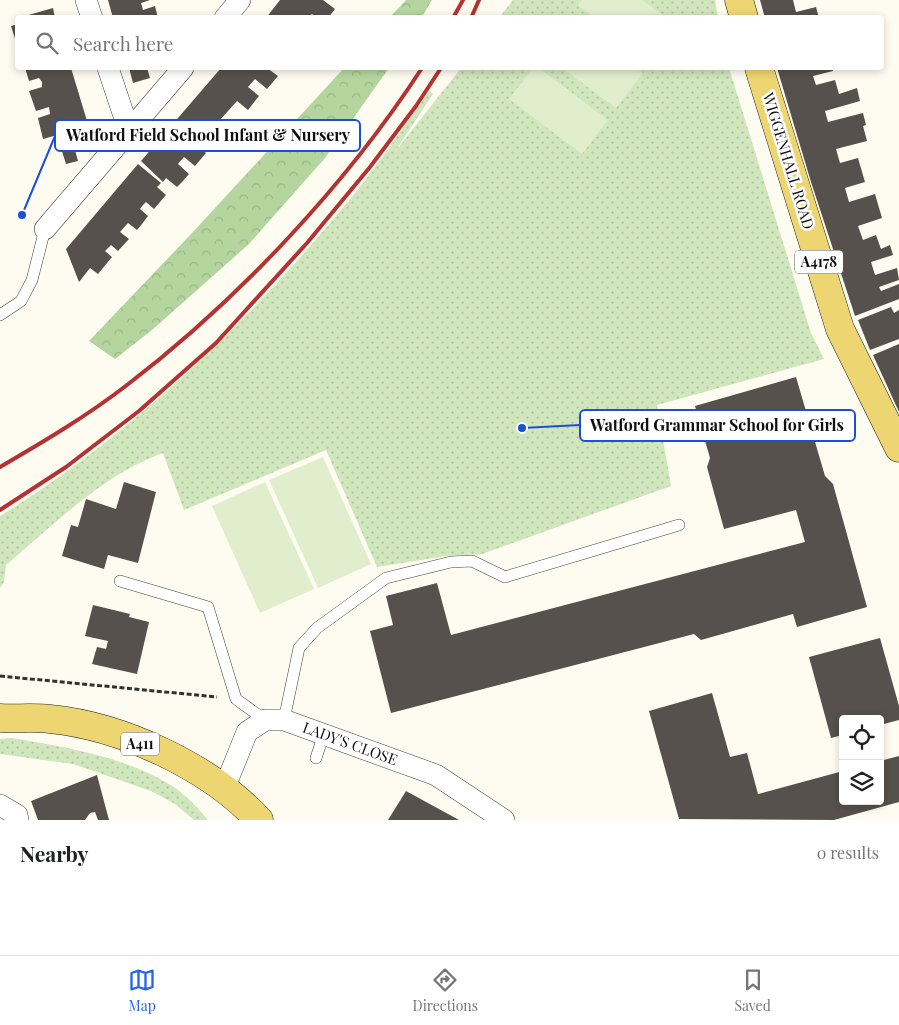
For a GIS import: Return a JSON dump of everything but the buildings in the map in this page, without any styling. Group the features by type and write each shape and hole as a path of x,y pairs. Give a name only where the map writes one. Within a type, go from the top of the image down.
{"main road":[{"path":"739,0 743,15"},
{"name":"WIGGENHALL ROAD","path":"760,70 840,329 899,448"},
{"name":"A411","path":"0,718 50,719 110,731 168,755 259,820"}],"street":[{"path":"86,0 91,15"},
{"path":"228,15 240,0"},
{"path":"109,70 129,131"},
{"path":"45,229 181,70"},
{"path":"236,803 247,732 274,720"},
{"name":"LADY'S CLOSE","path":"274,720 324,734 436,775 504,820"},
{"path":"0,805 17,815 18,820"}],"lane":[{"path":"0,315 21,301 32,280 45,229"},
{"path":"120,581 208,606 236,699 274,720 299,648 317,628 386,578 451,562 472,561 506,577 679,525"},
{"path":"316,758 324,734"}],"path":[{"path":"0,676 236,699"}],"green space":[{"path":"406,0 432,0 423,15 392,15"},
{"path":"513,0 715,0 718,15 501,15"},
{"path":"582,0 642,0 663,15 591,15 578,5"},
{"path":"342,70 388,70 325,158 249,244 152,330 115,359 89,341 192,233"},
{"path":"459,70 730,70 811,333 824,359 657,405 671,486 482,554 446,556 377,567 326,450 184,510 163,453 120,473 80,502 6,565 4,582 0,588 0,516 98,448 144,411 232,330 313,243 351,198 429,91 433,94 394,153"},
{"path":"531,70 542,70 608,120 582,154 509,99"},
{"path":"565,70 638,70 643,73 616,108"},
{"path":"323,457 371,564 318,588 269,480"},
{"path":"265,482 314,589 260,613 212,506"},
{"path":"12,738 93,754 132,766 151,774 175,788 190,800 208,820 194,820 175,804 151,791 73,764 0,754 0,739"}],"railway":[{"path":"455,15 463,0"},
{"path":"472,15 479,0"},
{"path":"0,467 65,428 112,396 168,352 209,316 288,238 325,197 392,112 421,70"},
{"path":"0,510 66,467 139,411 216,343 307,243 370,167 416,106 440,70"}],"place":[{"name":"Watford Field School Infant & Nursery","path":"22,215"},
{"name":"Watford Grammar School for Girls","path":"522,428"}]}
